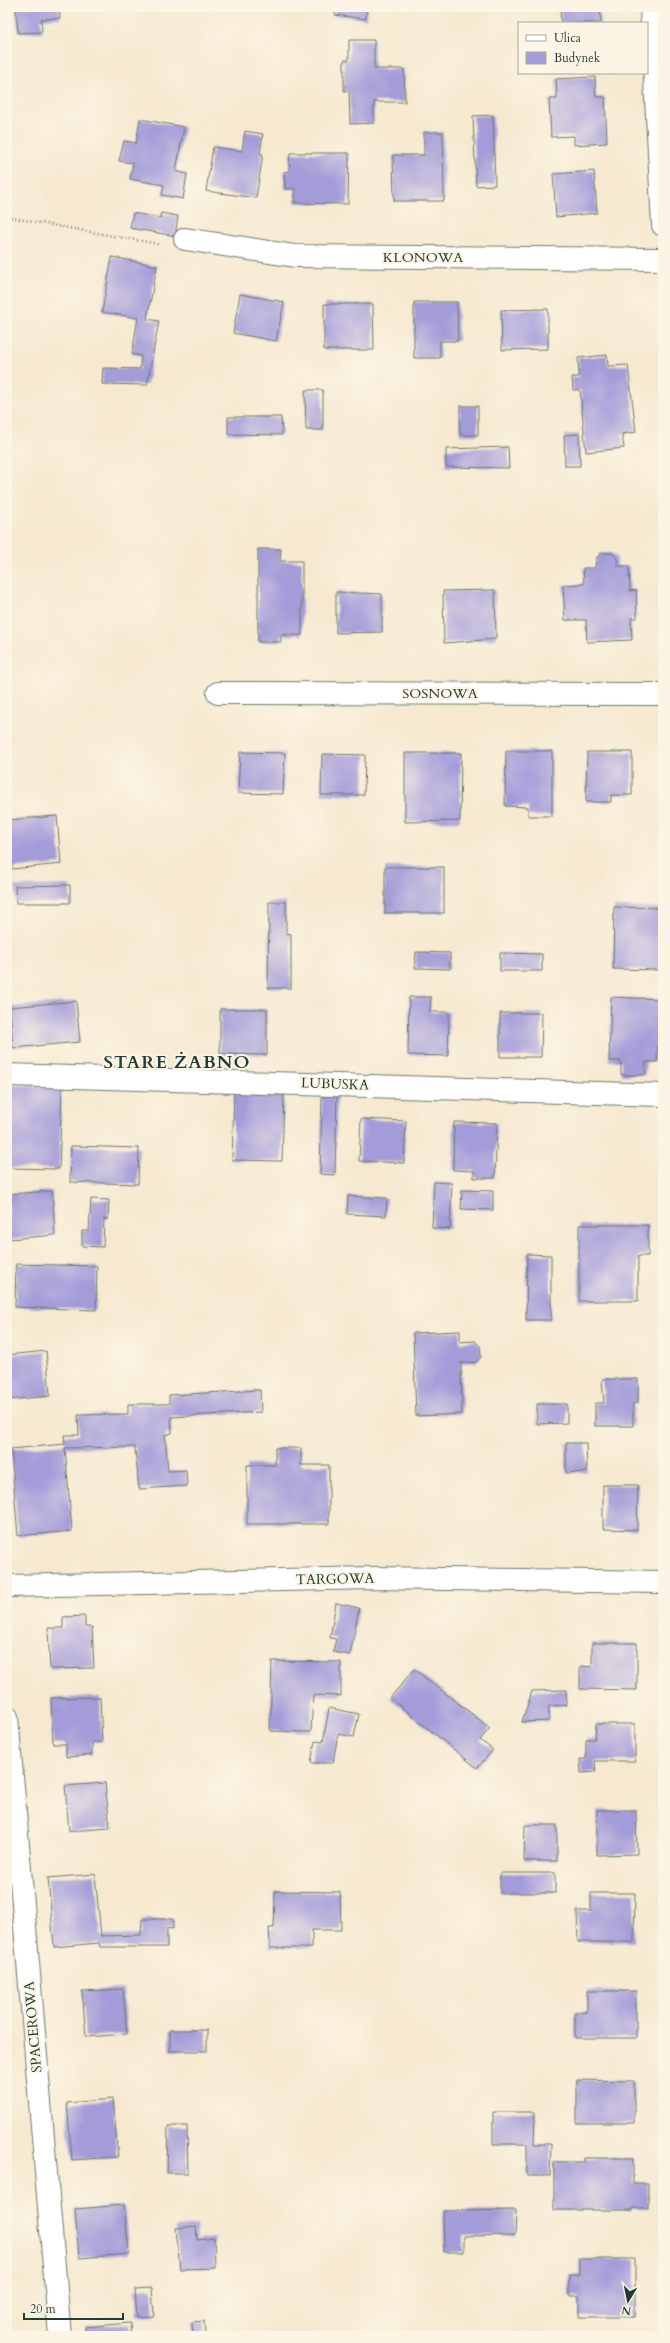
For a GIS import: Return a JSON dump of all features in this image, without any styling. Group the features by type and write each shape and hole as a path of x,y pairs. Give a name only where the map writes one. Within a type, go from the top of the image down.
{"street":[{"path":"652,7 663,225"},
{"name":"KLONOWA","path":"185,239 295,256 663,259"},
{"name":"SOSNOWA","path":"218,693 663,694"},
{"name":"LUBUSKA","path":"7,1075 663,1095"},
{"name":"TARGOWA","path":"7,1586 372,1578 663,1582"},
{"name":"SPACEROWA","path":"7,1718 60,2336"}],"path":[{"path":"7,217 171,246 185,239"}],"building":[{"path":"16,7 59,7 60,18 41,19 42,32 18,33"},
{"path":"336,7 367,7 366,19 335,15"},
{"path":"560,7 600,8 601,22 561,22"},
{"path":"349,40 374,40 374,69 404,69 405,102 374,102 374,123 350,124 349,91 344,91 344,60 349,60"},
{"path":"595,77 596,97 605,97 607,143 574,145 574,136 551,137 549,99 557,99 556,79"},
{"path":"493,115 495,185 476,186 473,116"},
{"path":"140,119 184,127 176,171 187,174 183,199 162,195 164,185 130,179 133,163 119,161 124,141 136,143"},
{"path":"245,131 263,134 260,154 263,154 256,198 206,191 213,147 242,151"},
{"path":"424,132 443,132 444,201 394,201 393,155 424,155"},
{"path":"290,153 349,153 348,204 295,203 295,189 285,189 284,172 289,171"},
{"path":"594,171 597,213 556,217 553,174"},
{"path":"133,213 160,218 161,213 178,216 175,236 130,228"},
{"path":"112,257 157,266 147,319 159,321 147,385 102,384 103,368 140,369 141,356 132,354 138,318 102,312"},
{"path":"240,294 284,302 276,341 233,333"},
{"path":"414,302 457,302 458,341 440,341 440,358 414,358"},
{"path":"324,304 373,304 374,350 324,350"},
{"path":"548,309 548,349 502,350 501,310"},
{"path":"607,355 608,366 628,365 636,432 622,434 624,448 586,452 580,390 573,390 572,377 579,377 578,358"},
{"path":"305,390 323,390 323,430 306,430"},
{"path":"460,406 478,406 478,435 460,435"},
{"path":"228,417 281,417 282,435 228,434"},
{"path":"579,434 580,466 565,466 564,435"},
{"path":"508,447 509,468 446,467 446,449"},
{"path":"258,549 281,549 280,561 302,561 302,635 281,635 281,642 258,642"},
{"path":"601,553 612,553 617,558 617,566 629,566 630,591 636,590 637,618 631,618 632,640 587,642 586,620 565,620 563,585 584,584 583,568 595,568 596,559"},
{"path":"495,590 496,639 444,643 443,591"},
{"path":"336,592 382,594 382,632 336,633"},
{"path":"506,751 552,751 552,816 528,816 528,807 505,806"},
{"path":"240,752 285,753 283,794 238,793"},
{"path":"587,752 632,752 632,795 611,795 611,802 586,802"},
{"path":"405,753 461,753 460,821 405,822"},
{"path":"322,754 365,755 364,795 321,795"},
{"path":"57,816 61,864 12,869 8,820"},
{"path":"385,867 444,867 444,913 385,913"},
{"path":"70,885 70,903 16,903 15,886"},
{"path":"269,902 286,902 286,933 291,934 291,988 268,988"},
{"path":"614,907 663,908 662,970 613,969"},
{"path":"416,952 450,953 450,969 415,968"},
{"path":"500,953 542,954 542,971 500,971"},
{"path":"409,997 431,997 430,1012 449,1012 448,1056 408,1055"},
{"path":"611,997 659,999 657,1062 646,1062 645,1075 621,1075 621,1061 609,1061"},
{"path":"76,1001 80,1042 13,1048 10,1007"},
{"path":"220,1009 267,1009 267,1055 220,1054"},
{"path":"500,1013 542,1013 541,1057 500,1057"},
{"path":"10,1085 62,1087 59,1169 8,1168"},
{"path":"234,1093 284,1095 282,1161 232,1160"},
{"path":"322,1096 337,1096 335,1175 320,1174"},
{"path":"361,1119 406,1121 404,1163 359,1161"},
{"path":"454,1122 497,1123 495,1178 474,1178 474,1171 453,1170"},
{"path":"71,1146 139,1148 138,1184 70,1182"},
{"path":"434,1182 452,1183 450,1229 432,1228"},
{"path":"462,1190 493,1191 493,1210 461,1209"},
{"path":"52,1191 55,1235 10,1239 8,1194"},
{"path":"348,1196 387,1198 386,1216 347,1214"},
{"path":"91,1199 109,1200 108,1219 104,1219 103,1247 82,1246 82,1231 89,1231"},
{"path":"579,1225 648,1225 648,1256 638,1256 638,1301 579,1301"},
{"path":"527,1254 551,1255 551,1320 526,1320"},
{"path":"16,1264 97,1266 96,1310 15,1307"},
{"path":"460,1331 460,1342 475,1341 480,1346 481,1357 476,1362 461,1363 462,1414 416,1416 413,1333"},
{"path":"46,1351 50,1396 7,1400 7,1355"},
{"path":"602,1379 638,1379 638,1403 633,1403 633,1426 595,1426 595,1403 604,1403"},
{"path":"260,1390 261,1412 171,1417 172,1433 165,1435 168,1471 186,1470 187,1486 139,1489 135,1447 65,1448 72,1531 18,1536 11,1449 65,1444 64,1435 79,1435 78,1415 128,1414 128,1404 169,1404 169,1395"},
{"path":"537,1404 567,1404 567,1423 537,1424"},
{"path":"566,1443 586,1443 587,1472 566,1473"},
{"path":"275,1448 301,1448 301,1465 329,1465 329,1524 247,1524 247,1465 275,1465"},
{"path":"603,1485 638,1485 637,1530 603,1529"},
{"path":"336,1603 359,1608 350,1655 333,1652 336,1639 330,1638"},
{"path":"85,1616 85,1627 92,1627 94,1668 50,1669 48,1628 63,1628 63,1617"},
{"path":"592,1643 637,1643 637,1690 580,1689 580,1666 592,1667"},
{"path":"272,1661 341,1662 341,1696 313,1695 311,1732 270,1731"},
{"path":"414,1669 490,1728 480,1740 493,1750 477,1768 390,1698"},
{"path":"566,1690 567,1705 549,1706 549,1721 522,1722 532,1691"},
{"path":"100,1697 102,1742 92,1742 92,1755 66,1757 66,1744 53,1744 51,1698"},
{"path":"329,1708 359,1714 354,1737 338,1734 333,1763 311,1763 315,1741 323,1742"},
{"path":"596,1724 635,1724 635,1761 595,1761 596,1772 581,1773 580,1759 586,1759 586,1739 595,1739"},
{"path":"105,1783 110,1828 69,1831 65,1786"},
{"path":"597,1810 636,1810 637,1854 597,1855"},
{"path":"525,1825 557,1825 557,1861 524,1861"},
{"path":"500,1873 555,1873 555,1893 500,1893"},
{"path":"95,1874 101,1936 141,1935 142,1919 173,1919 173,1929 167,1928 167,1947 100,1947 99,1943 54,1947 48,1878"},
{"path":"275,1891 340,1892 341,1930 312,1930 312,1948 270,1948 269,1928 274,1928"},
{"path":"591,1893 635,1893 634,1942 578,1942 577,1911 591,1911"},
{"path":"123,1989 127,2034 86,2037 82,1991"},
{"path":"587,1991 636,1991 636,2038 575,2038 575,2012 587,2012"},
{"path":"170,2030 207,2030 207,2051 170,2051"},
{"path":"577,2080 634,2081 634,2123 577,2123"},
{"path":"113,2099 118,2157 72,2160 67,2103"},
{"path":"493,2112 535,2112 534,2144 551,2144 550,2176 527,2176 527,2144 493,2144"},
{"path":"168,2126 187,2126 188,2173 167,2173"},
{"path":"584,2158 633,2158 633,2183 648,2183 648,2208 633,2208 633,2210 554,2210 554,2162 584,2162"},
{"path":"124,2205 129,2254 79,2258 75,2209"},
{"path":"516,2210 515,2235 464,2236 464,2252 444,2252 443,2211"},
{"path":"196,2226 197,2240 214,2238 215,2268 180,2269 176,2228"},
{"path":"579,2259 635,2259 635,2317 579,2317 579,2296 569,2296 569,2275 579,2275"},
{"path":"152,2288 154,2316 137,2317 135,2289"},
{"path":"204,2321 205,2336 193,2336 192,2322"},
{"path":"130,2323 131,2336 86,2336 85,2327"}],"district":[{"name":"STARE ŻABNO","path":"177,1062"}]}
